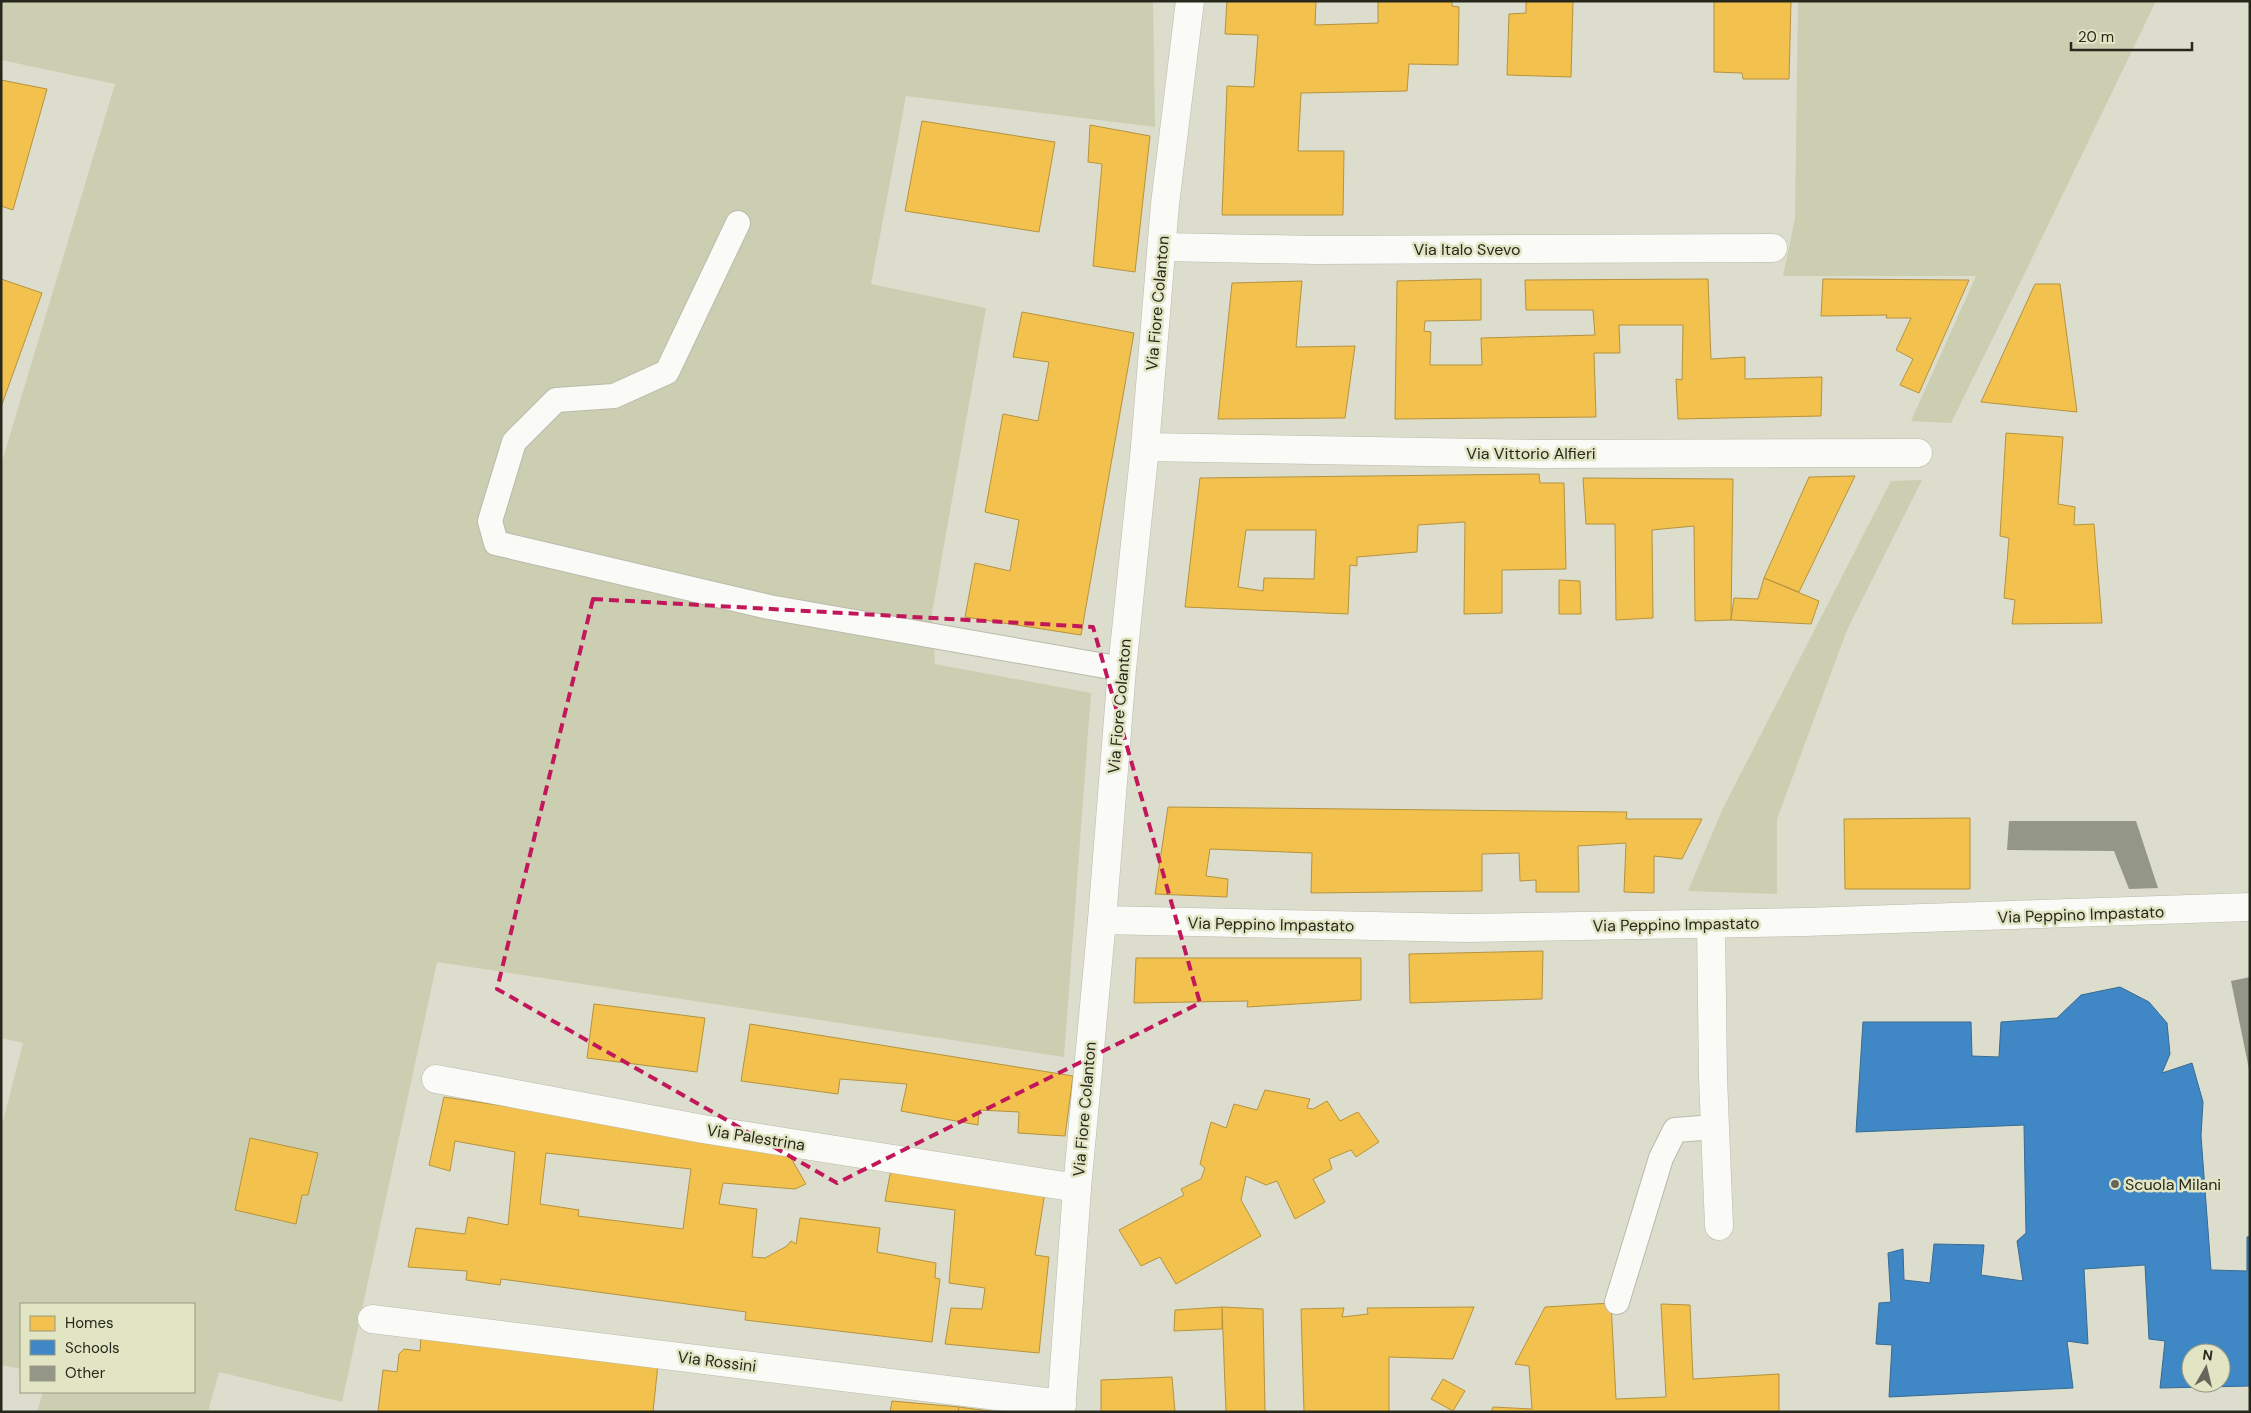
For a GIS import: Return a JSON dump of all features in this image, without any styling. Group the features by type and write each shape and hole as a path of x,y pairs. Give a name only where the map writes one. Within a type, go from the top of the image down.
{"street":[{"name":"Via Fiore Colanton","path":"1062,1408 1077,1188 1102,920 1122,669 1145,447 1162,247 1190,1"},
{"name":"Via Italo Svevo","path":"1162,247 1316,250 1774,248"},
{"name":"Via Vittorio Alfieri","path":"1145,447 1538,454 1918,452"},
{"name":"Via Peppino Impastato","path":"1102,920 1465,928 1712,924 2111,913 2250,907"},
{"path":"1712,924 1715,1127 1719,1226"},
{"name":"Via Palestrina","path":"436,1080 703,1128 1077,1188"},
{"name":"Via Rossini","path":"372,1319 1062,1408"}],"lane":[{"path":"738,223 667,372 614,396 556,400 514,442 490,521 496,543 769,607 1122,669"},
{"path":"1617,1302 1661,1158 1675,1130 1715,1127"}],"highlighted area":[{"path":"593,599 1093,627 1200,1003 837,1183 497,989"}],"green space":[{"path":"1,1 1153,1 1155,127 906,96 871,284 986,308 932,613 935,664 1091,693 1064,1057 437,962 342,1402 219,1372 208,1412 37,1412 43,1393 195,1393 195,1303 20,1303 20,1369 1,1365 1,1129 23,1043 1,1038 1,676 3,666 1,666 1,465 115,84 1,60"},
{"path":"1798,1 2156,1 1951,423 1911,421 1976,276 1783,276 1795,219"},
{"path":"1922,480 1847,630 1777,819 1777,894 1688,891 1722,810 1891,481"}],"building: Homes":[{"path":"1227,1 1316,1 1315,25 1378,23 1378,1 1452,1 1452,6 1459,7 1458,65 1409,64 1407,91 1301,93 1298,151 1344,151 1343,215 1222,215 1227,86 1254,87 1258,35 1225,34"},
{"path":"1526,1 1573,1 1571,77 1507,75 1509,14 1526,13"},
{"path":"1714,1 1791,1 1789,79 1743,79 1742,73 1714,72"},
{"path":"1,80 47,89 13,210 1,206"},
{"path":"922,121 1055,142 1039,232 905,211"},
{"path":"1090,125 1150,136 1135,272 1093,266 1102,164 1088,162"},
{"path":"1,279 42,293 1,407"},
{"path":"1481,279 1481,320 1425,321 1424,331 1431,332 1430,365 1482,365 1481,338 1595,335 1593,310 1526,310 1525,280 1708,279 1711,359 1745,357 1745,379 1822,377 1821,416 1678,419 1676,379 1682,380 1683,325 1619,325 1620,353 1594,353 1596,417 1395,419 1397,281"},
{"path":"1823,279 1969,280 1919,393 1900,385 1913,359 1896,350 1911,318 1886,318 1887,315 1821,316"},
{"path":"1302,281 1296,347 1355,346 1345,418 1218,419 1232,283"},
{"path":"2035,284 2060,284 2077,412 1981,402"},
{"path":"1022,312 1134,333 1081,635 965,617 975,563 1010,571 1019,520 985,512 1003,414 1038,421 1049,362 1013,357"},
{"path":"2006,433 2063,437 2058,504 2075,507 2074,525 2094,524 2102,623 2012,624 2015,600 2004,598 2009,538 2000,536"},
{"path":"1539,474 1540,483 1564,483 1566,569 1502,570 1502,613 1464,614 1465,522 1418,525 1417,552 1357,557 1357,566 1350,565 1348,614 1185,607 1200,478","holes":["1246,530 1316,530 1314,579 1264,578 1263,591 1238,587"]},
{"path":"1855,476 1799,592 1764,578 1809,477"},
{"path":"1583,478 1733,479 1731,620 1695,621 1694,526 1652,530 1653,618 1616,620 1615,524 1586,524"},
{"path":"1764,578 1819,601 1811,624 1731,620 1734,598 1758,599"},
{"path":"1559,580 1580,581 1581,614 1559,614"},
{"path":"1168,807 1627,812 1626,819 1702,819 1682,859 1654,856 1654,893 1624,892 1626,843 1578,846 1579,892 1536,892 1536,880 1520,881 1519,853 1482,854 1482,891 1311,893 1312,853 1210,849 1206,876 1228,879 1227,897 1155,894"},
{"path":"1970,818 1970,889 1845,889 1844,819"},
{"path":"1543,951 1542,999 1410,1003 1409,954"},
{"path":"1136,958 1361,958 1361,1000 1247,1007 1248,1001 1134,1003"},
{"path":"594,1004 705,1018 697,1072 587,1058"},
{"path":"750,1024 1073,1076 1065,1136 1018,1133 1019,1112 979,1110 978,1125 901,1111 907,1084 840,1079 838,1094 741,1081"},
{"path":"1265,1090 1310,1099 1307,1108 1313,1109 1327,1101 1340,1121 1358,1112 1379,1142 1356,1157 1351,1150 1329,1159 1332,1169 1313,1179 1325,1202 1295,1219 1277,1181 1266,1185 1246,1176 1241,1200 1261,1236 1176,1284 1160,1257 1141,1266 1119,1230 1184,1195 1181,1189 1201,1179 1205,1168 1200,1164 1211,1122 1226,1128 1234,1104 1257,1110"},
{"path":"444,1097 785,1148 806,1184 795,1189 723,1183 719,1204 757,1209 752,1257 765,1258 787,1246 791,1241 796,1244 800,1218 880,1228 877,1252 936,1263 935,1278 940,1279 932,1342 745,1320 746,1312 501,1279 500,1285 466,1280 467,1271 408,1267 416,1228 465,1234 468,1217 508,1225 515,1152 455,1141 450,1171 429,1165","holes":["546,1153 691,1169 683,1229 578,1216 579,1210 540,1204"]},
{"path":"250,1138 318,1153 308,1195 302,1195 296,1224 235,1210"},
{"path":"891,1169 1045,1192 1035,1255 1049,1257 1039,1353 945,1344 951,1308 982,1309 985,1288 949,1283 955,1210 885,1201"},
{"path":"1611,1303 1616,1399 1666,1397 1661,1304 1690,1305 1693,1379 1779,1374 1779,1412 1491,1412 1493,1407 1532,1409 1529,1366 1515,1364 1545,1307"},
{"path":"1222,1307 1263,1309 1265,1412 1226,1412"},
{"path":"1222,1307 1222,1329 1174,1331 1175,1310"},
{"path":"1474,1307 1453,1359 1389,1357 1389,1412 1304,1412 1301,1309 1344,1308 1342,1317 1368,1314 1367,1308"},
{"path":"421,1335 658,1364 653,1412 378,1412 383,1370 397,1372 399,1354 404,1349 420,1351"},
{"path":"1172,1377 1175,1412 1101,1412 1101,1380"},
{"path":"1443,1379 1465,1391 1453,1411 1431,1399"},
{"path":"892,1401 959,1407 958,1412 890,1412"},
{"path":"959,1407 997,1412 958,1412"}],"building: Schools":[{"name":"Scuola Milani","path":"2120,987 2149,1002 2167,1023 2170,1054 2162,1073 2192,1063 2203,1102 2201,1136 2211,1270 2247,1271 2247,1237 2250,1236 2250,1386 2231,1386 2231,1343 2181,1343 2181,1388 2160,1388 2165,1341 2149,1339 2145,1265 2084,1269 2088,1344 2067,1341 2073,1388 1889,1397 1892,1345 1876,1344 1879,1303 1891,1302 1888,1253 1903,1249 1904,1280 1930,1283 1934,1244 1984,1245 1981,1275 2023,1281 2017,1241 2026,1233 2024,1125 1856,1132 1863,1022 1971,1022 1972,1056 1999,1057 2001,1022 2057,1018 2081,995"}],"building: Other":[{"path":"2009,821 2136,821 2158,888 2129,889 2114,851 2007,850"},
{"path":"2250,977 2250,1069 2249,1069 2231,981"}],"place":[{"name":"Scuola Milani","path":"2115,1184"}]}
